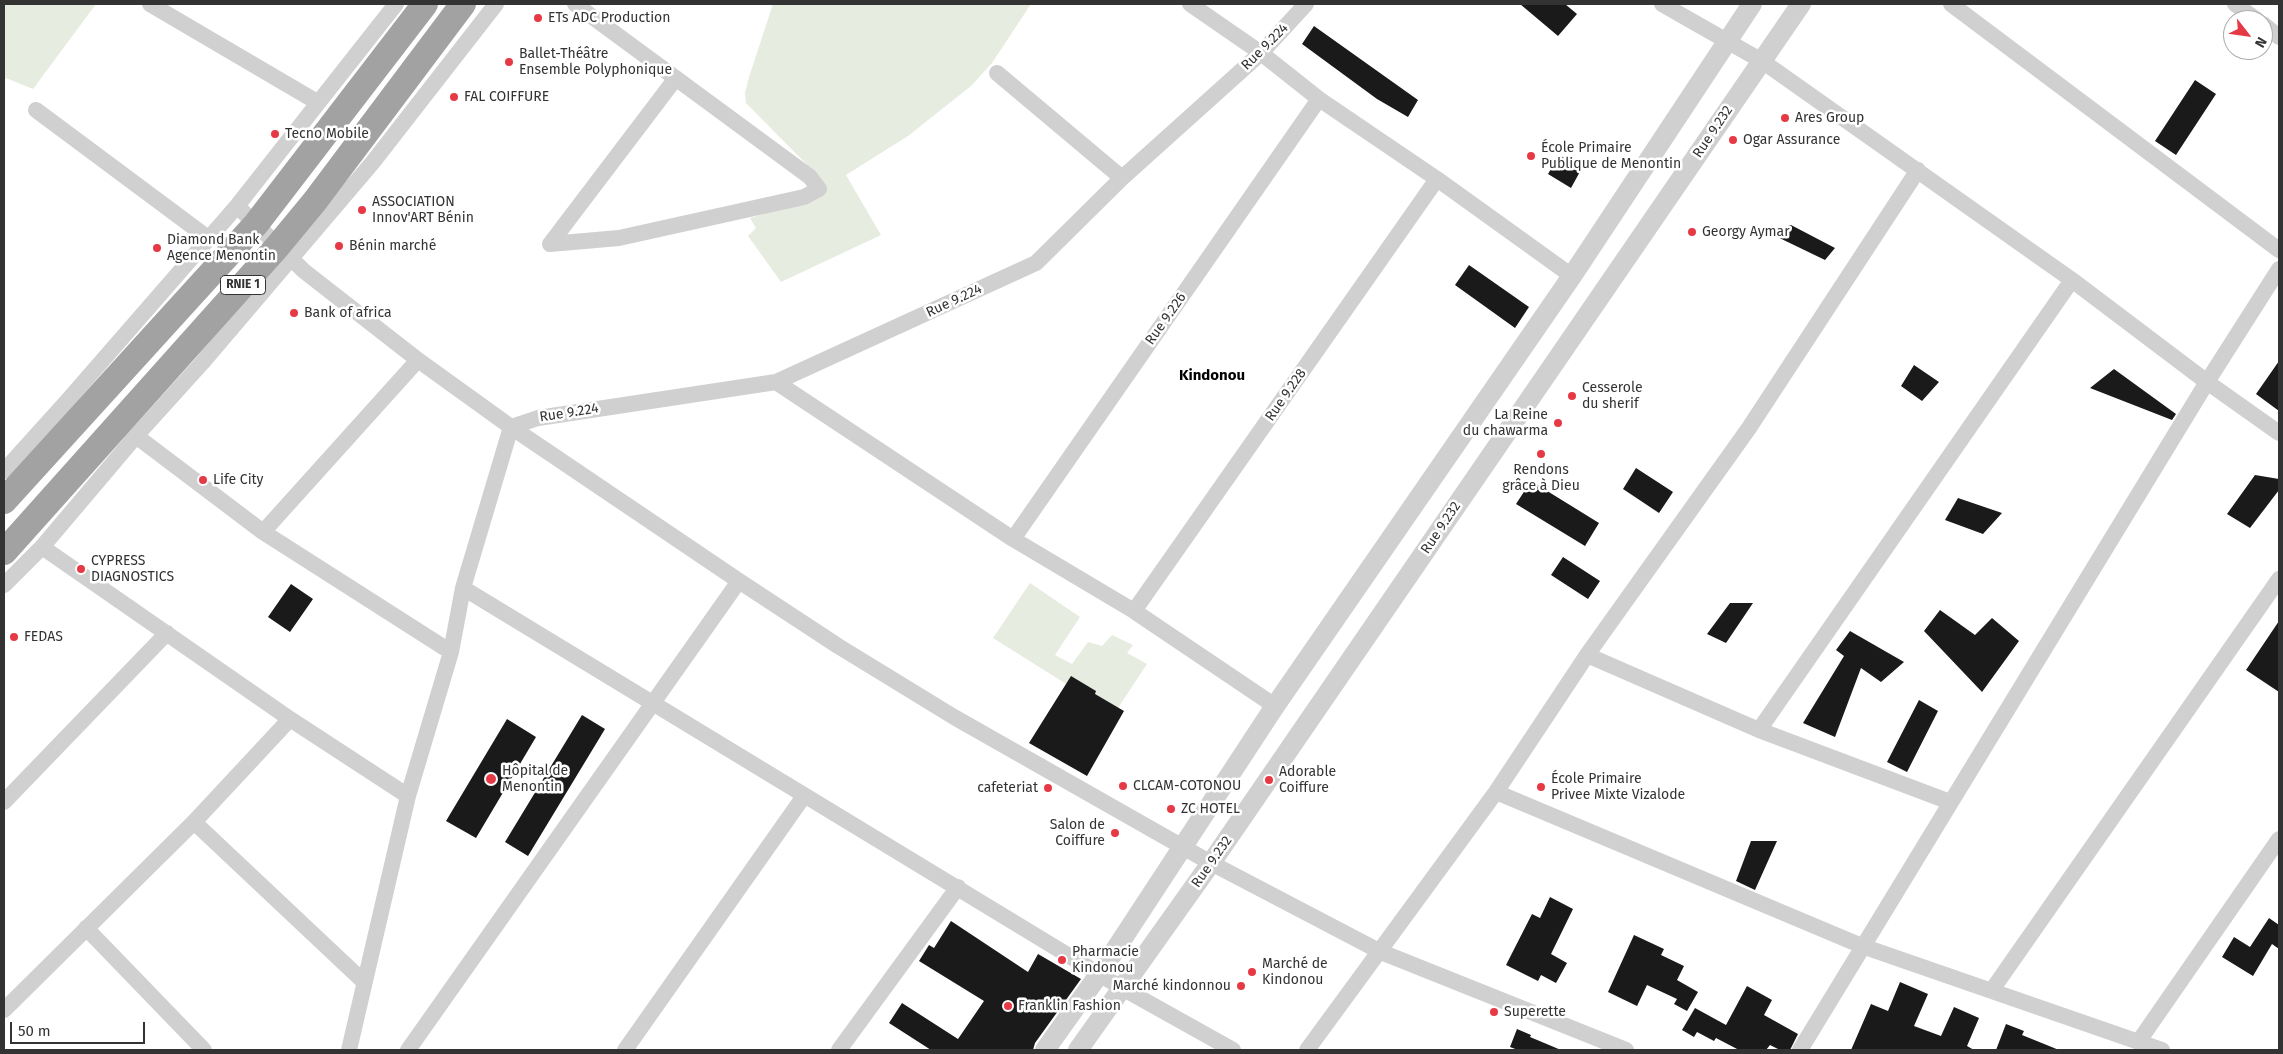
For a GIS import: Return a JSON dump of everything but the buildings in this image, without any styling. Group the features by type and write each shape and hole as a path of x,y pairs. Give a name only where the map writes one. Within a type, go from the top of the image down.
{"highway":[{"name":"RNIE 1","path":"4,501 256,224 425,4"},
{"name":"RNIE 1","path":"4,552 283,253 315,201 462,4"}],"street":[{"path":"150,4 317,102"},
{"path":"4,471 237,206 396,4"},
{"path":"4,585 42,547 136,436 202,363 283,253 373,162 496,4"},
{"path":"575,4 676,78 810,177 819,189 804,197 619,238 550,244 676,78"},
{"path":"1190,4 1261,53 1320,98 1437,178 1572,276"},
{"name":"Rue 9.224","path":"511,427 538,418 776,382 1036,263 1122,178 1261,53 1306,4"},
{"path":"1662,4 1762,61 2072,280 2207,382 2279,433"},
{"path":"1045,1050 1100,973 1275,706 1572,276 1752,4"},
{"name":"Rue 9.232","path":"1078,1050 1211,863 1802,4"},
{"path":"1951,4 2279,250"},
{"path":"998,73 1122,178"},
{"name":"Rue 9.226","path":"1013,539 1320,98"},
{"path":"36,110 208,238"},
{"path":"1307,1050 1381,952 1496,792 1587,654 1749,428 1918,170"},
{"name":"Rue 9.228","path":"1134,611 1437,178"},
{"path":"237,206 283,253 418,360 511,427 838,646 954,716 1182,847 1381,952 1626,1050"},
{"path":"1800,1050 2207,382 2279,269"},
{"path":"1759,730 2072,280"},
{"path":"263,532 418,360"},
{"path":"776,382 1013,539 1134,611 1275,706"},
{"path":"349,1050 408,796 451,652 463,588 511,427"},
{"path":"136,436 263,532 451,652"},
{"path":"42,547 290,719 408,796"},
{"path":"1992,990 2279,579"},
{"path":"408,1050 739,581"},
{"path":"463,588 1122,988 1233,1050"},
{"path":"4,802 167,633"},
{"path":"1587,654 1759,730 1950,802"},
{"path":"4,1010 194,822 290,719"},
{"path":"1496,792 1862,946 2162,1050"},
{"path":"625,1050 804,796"},
{"path":"194,822 364,982"},
{"path":"2139,1041 2279,840"},
{"path":"839,1050 958,887"},
{"path":"86,928 204,1050"}],"shaded area":[{"path":"4,4 96,4 33,89 6,78 4,81"},
{"path":"773,4 1031,4 992,63 971,86 908,136 846,175 881,235 781,282 748,236 756,228 750,218 791,206 820,178 746,103 745,93 749,77"},
{"path":"1030,583 1080,617 1055,655 1072,664 1088,642 1102,646 1112,635 1133,645 1127,653 1147,664 1114,714 993,638"}],"place":[{"name":"ETs ADC Production","path":"538,18"},
{"name":"Ballet-Théâtre Ensemble Polyphonique","path":"509,62"},
{"name":"FAL COIFFURE","path":"454,97"},
{"name":"Ares Group","path":"1785,118"},
{"name":"Tecno Mobile","path":"275,134"},
{"name":"Ogar Assurance","path":"1733,140"},
{"name":"École Primaire Publique de Menontin","path":"1531,156"},
{"name":"ASSOCIATION Innov'ART Bénin","path":"362,210"},
{"name":"Georgy Aymar","path":"1692,232"},
{"name":"Bénin marché","path":"339,246"},
{"name":"Diamond Bank Agence Menontin","path":"157,248"},
{"name":"Bank of africa","path":"294,313"},
{"name":"Cesserole du sherif","path":"1572,396"},
{"name":"La Reine du chawarma","path":"1558,423"},
{"name":"Rendons grâce à Dieu","path":"1541,454"},
{"name":"Life City","path":"203,480"},
{"name":"CYPRESS DIAGNOSTICS","path":"81,569"},
{"name":"FEDAS","path":"14,637"},
{"name":"Hôpital de Menontin","path":"491,779"},
{"name":"Adorable Coiffure","path":"1269,780"},
{"name":"CLCAM-COTONOU","path":"1123,786"},
{"name":"École Primaire Privee Mixte Vizalode","path":"1541,787"},
{"name":"cafeteriat","path":"1048,788"},
{"name":"ZC HOTEL","path":"1171,809"},
{"name":"Salon de Coiffure","path":"1115,833"},
{"name":"Pharmacie Kindonou","path":"1062,960"},
{"name":"Marché de Kindonou","path":"1252,972"},
{"name":"Marché kindonnou","path":"1241,986"},
{"name":"Franklin Fashion","path":"1008,1006"},
{"name":"Superette","path":"1494,1012"}],"district":[{"name":"Kindonou","path":"1212,376"}]}
